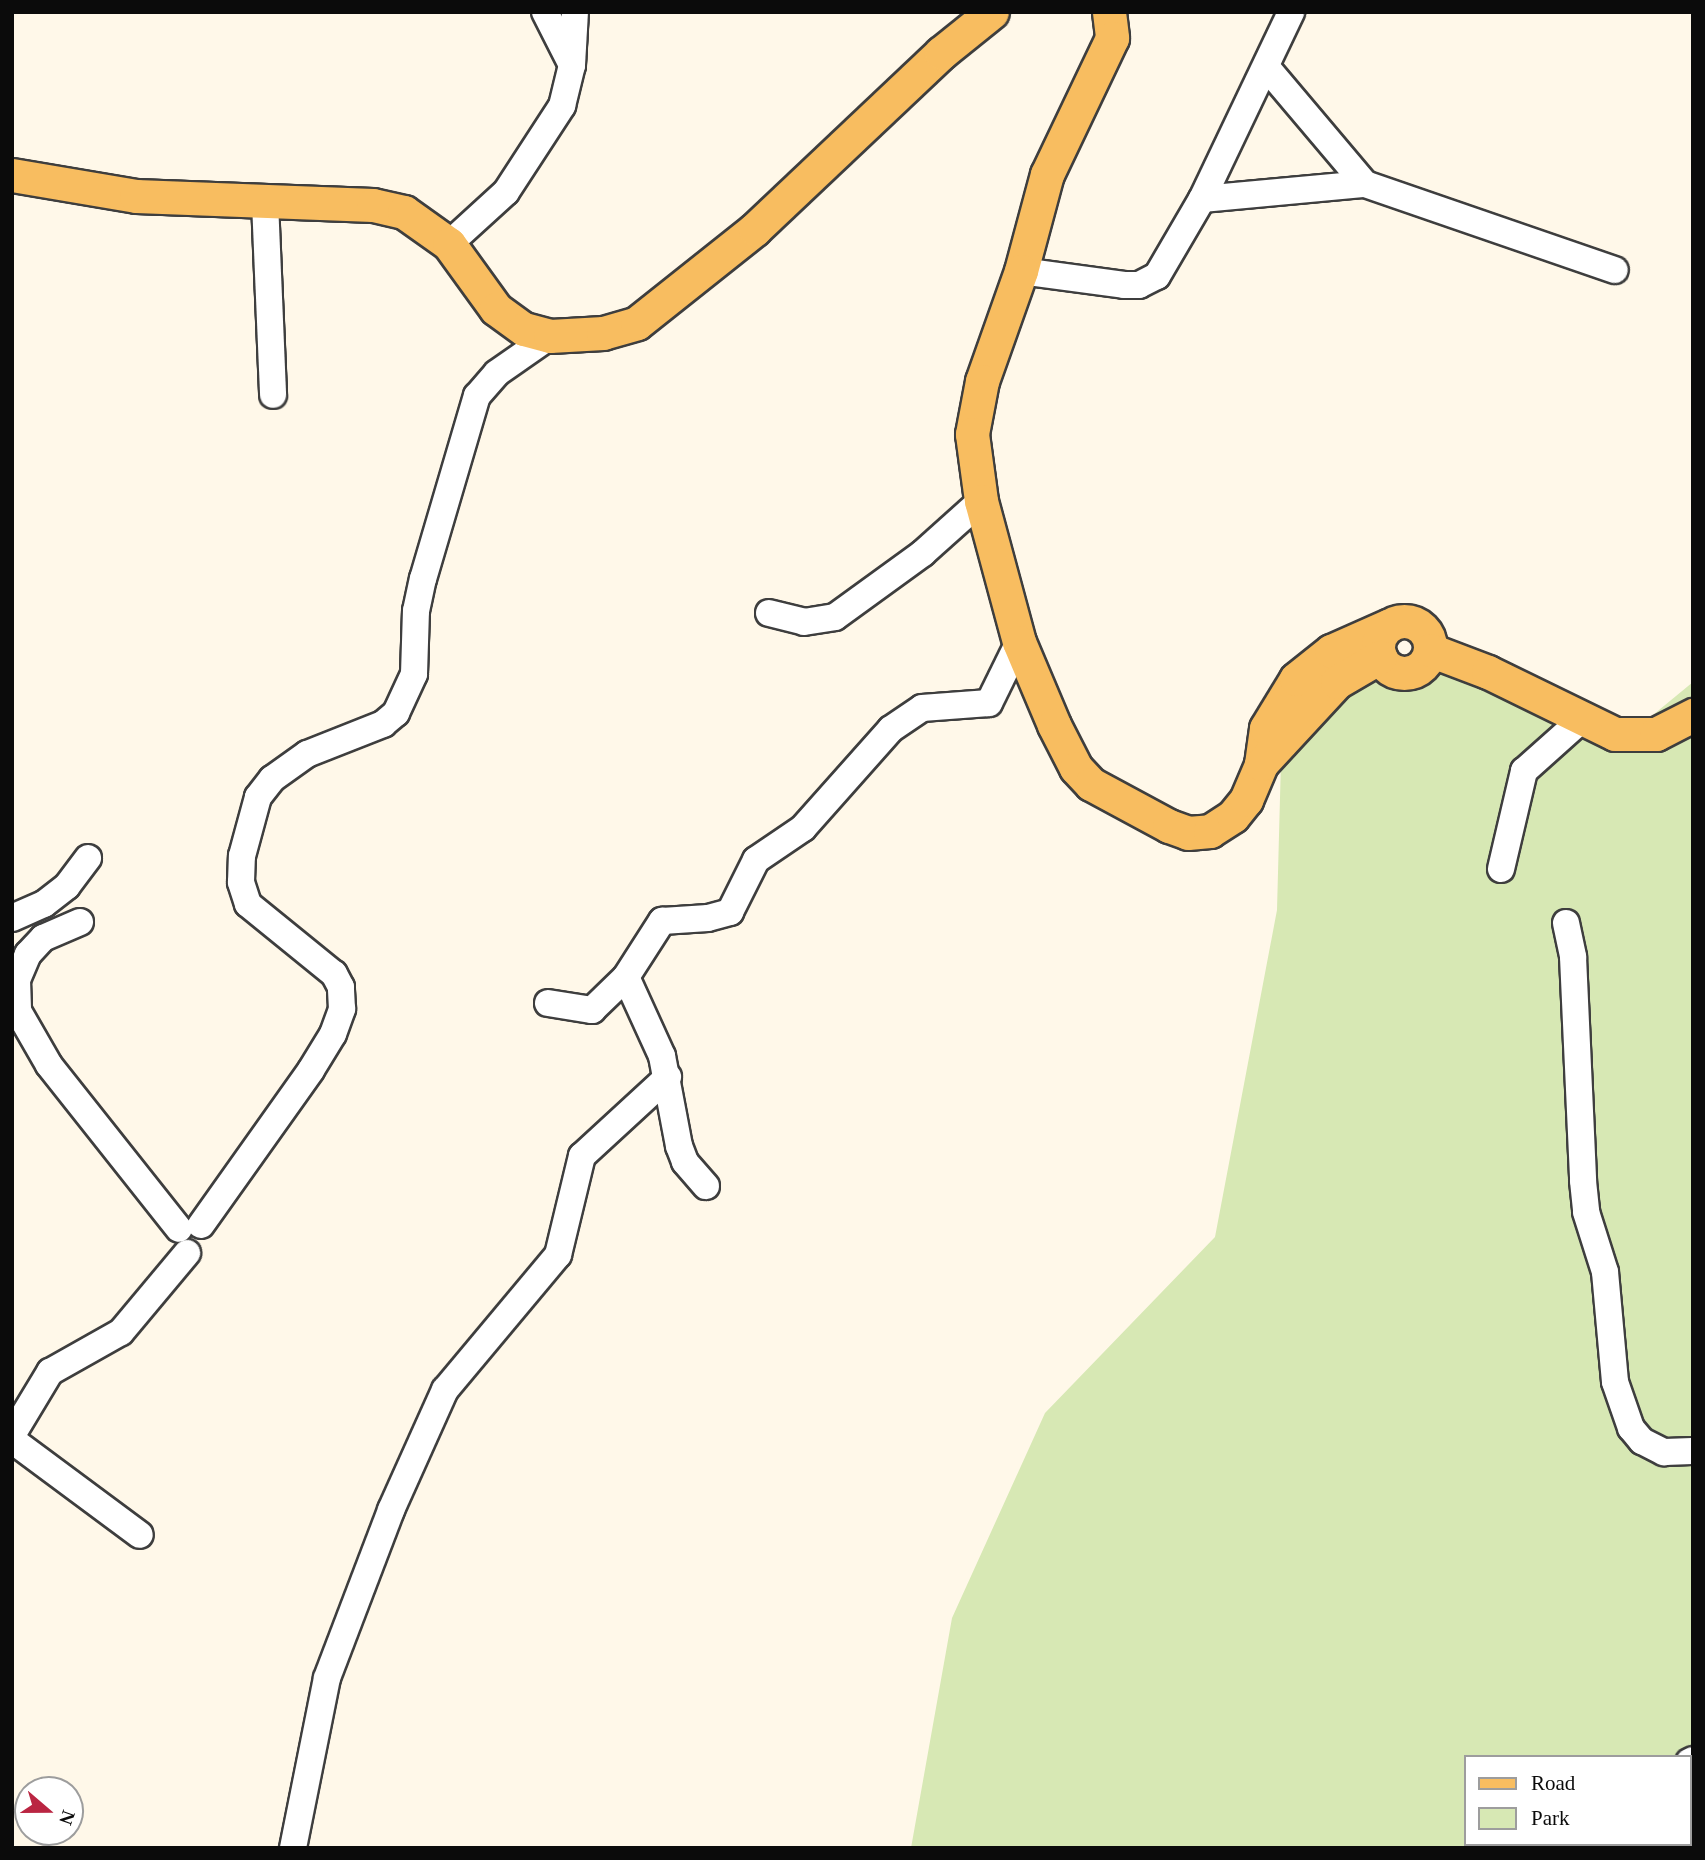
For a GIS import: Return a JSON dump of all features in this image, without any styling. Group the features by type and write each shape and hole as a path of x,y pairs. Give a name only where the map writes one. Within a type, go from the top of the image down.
{"main road":[{"path":"12,175 136,196 373,205 404,212 449,244 496,309 524,329 551,336 603,333 637,323 764,221 941,53 992,12"},
{"path":"1109,12 1112,38 1108,50 1047,174 1021,271 976,406 973,461 1019,642 1076,768 1110,796 1157,820 1188,833 1217,828 1246,800 1261,764 1266,727 1296,679 1331,651 1390,625 1404,621 1418,624 1427,635 1430,650 1422,665 1408,672 1392,669 1381,657 1380,639 1390,625"},
{"path":"1430,650 1488,672 1581,720 1615,734 1647,735 1693,715"},
{"path":"1261,764 1331,687 1381,657"}],"street":[{"path":"545,12 572,65"},
{"path":"449,244 506,192 535,152 562,106 572,65 575,12"},
{"path":"1021,271 1124,285 1152,280 1161,272 1202,198 1267,68 1291,12"},
{"path":"1267,68 1365,184"},
{"path":"1202,198 1365,184 1615,270"},
{"path":"265,202 273,394"},
{"path":"141,1535 12,1437 50,1372 121,1332 311,1070 334,1034 342,1009 341,987 334,974 248,904 241,882 242,856 258,797 272,779 307,754 383,724 401,705 414,674 416,611 423,579 477,396 497,373 551,336"},
{"path":"769,613 804,622 835,617 923,553 981,500"},
{"path":"548,1003 587,1012 626,978 662,921 708,918 730,912 756,860 803,828 891,729 909,715 931,705 989,703 1019,642"},
{"path":"1501,869 1524,772 1581,720"},
{"path":"12,918 44,904 67,886 88,858"},
{"path":"80,922 43,939 29,954 16,981 15,1010 50,1065 189,1235"},
{"path":"1566,923 1573,957 1586,1212 1605,1272 1615,1382 1630,1429 1642,1441 1664,1452 1693,1451"},
{"path":"626,978 668,1077 678,1146 685,1162 706,1186"},
{"path":"293,1848 327,1678 391,1510 445,1390 558,1255 582,1156 668,1077"}],"green space":[{"path":"1438,665 1625,738 1693,682 1693,1848 911,1848 952,1618 1045,1413 1215,1237 1277,910 1282,723 1326,669"}]}
